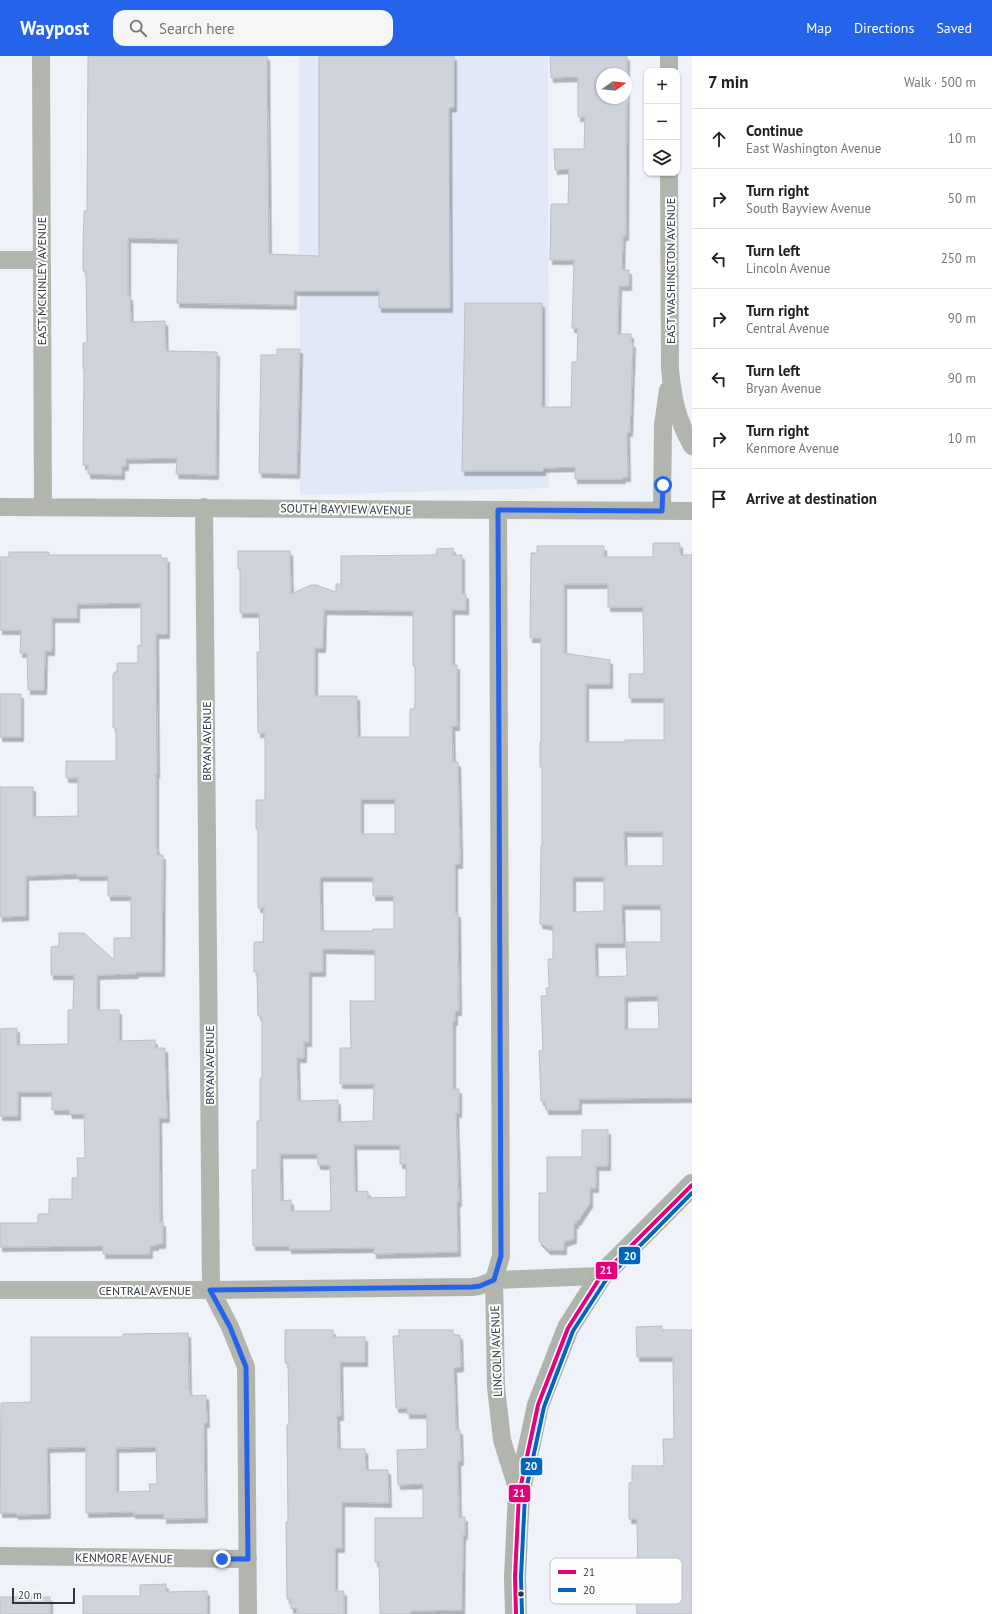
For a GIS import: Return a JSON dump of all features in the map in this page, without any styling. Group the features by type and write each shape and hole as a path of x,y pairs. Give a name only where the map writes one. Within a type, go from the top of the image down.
{"main road":[{"path":"516,1614 515,1577 519,1494 538,1405 568,1328 600,1276 692,1185"}],"street":[{"name":"EAST MCKINLEY AVENUE","path":"41,56 43,506"},
{"path":"669,56 669,68"},
{"name":"EAST WASHINGTON AVENUE","path":"669,176 670,369 673,398 681,426 692,446"},
{"path":"0,260 41,260"},
{"name":"EAST WASHINGTON AVENUE","path":"662,511 663,426 670,369"},
{"name":"SOUTH BAYVIEW AVENUE","path":"0,506 692,511"},
{"name":"BRYAN AVENUE","path":"204,507 210,1290 230,1327 246,1367 248,1614"},
{"name":"LINCOLN AVENUE","path":"498,510 501,1256 494,1280 496,1387 502,1440 519,1494"},
{"name":"CENTRAL AVENUE","path":"0,1290 210,1290 472,1287 480,1286 494,1280 600,1276"},
{"name":"KENMORE AVENUE","path":"0,1556 248,1559"}],"shaded area":[{"path":"299,56 548,56 549,488 300,495"}],"building":[{"path":"88,56 267,56 269,254 319,256 319,56 454,56 454,107 449,108 450,308 379,308 379,291 294,291 294,305 177,303 178,239 128,238 128,296 130,296 131,322 165,321 166,351 217,352 216,475 176,474 177,458 126,459 126,466 122,466 122,475 88,474 88,465 83,465 83,343 87,343 86,271 83,271 83,248 84,211 87,211"},
{"path":"550,56 627,56 627,68 596,68 596,104 627,104 626,236 623,236 622,270 629,270 629,286 619,286 618,334 631,334 631,343 633,343 630,432 627,432 628,477 623,477 623,479 575,479 575,467 543,468 543,471 462,471 465,303 542,303 542,407 571,407 572,362 577,362 578,328 572,328 574,260 550,260 551,204 568,204 569,169 555,170 554,149 584,149 585,117 578,117 578,77 551,78"},
{"path":"277,349 300,349 297,474 259,473 261,355 277,355"},
{"path":"653,543 680,543 680,555 692,555 692,1098 579,1099 579,1110 546,1110 545,1101 541,1101 539,1051 543,1050 541,996 547,996 546,988 549,988 548,959 553,959 553,926 540,924 542,846 542,767 540,767 541,638 530,638 531,553 537,553 537,546 604,546 604,557 653,557","holes":["564,584 608,584 608,607 643,607 644,674 629,674 629,698 664,698 664,740 586,742 586,684 610,684 610,660 564,653","624,832 663,832 663,866 625,866","573,877 604,877 604,911 573,912","622,905 661,905 661,942 626,942 627,976 596,977 595,943 623,943","658,996 659,1029 625,1029 625,997"]},
{"path":"453,548 453,555 462,555 462,594 466,594 466,610 452,610 452,665 457,665 457,726 452,726 453,762 458,762 460,847 460,864 455,864 455,913 458,913 459,1011 455,1011 455,1021 453,1021 453,1089 459,1089 459,1113 456,1113 459,1202 457,1202 458,1252 374,1254 374,1248 289,1249 289,1246 253,1246 252,1170 257,1170 257,1121 260,1121 260,1078 262,1078 262,1016 258,1016 257,972 254,972 254,942 263,942 264,908 258,908 258,829 256,829 256,800 265,800 265,733 258,733 257,652 260,652 259,613 240,613 240,570 238,569 238,551 290,551 291,594 311,585 316,585 336,592 336,584 341,584 341,556 436,555 437,549","holes":["324,610 413,611 415,703 414,709 410,709 410,737 358,737 357,696 315,696 315,648 323,648","361,799 395,799 395,834 361,834","320,877 373,877 373,896 394,896 394,929 373,929 373,931 321,931","323,949 375,950 375,1001 350,1001 351,1048 340,1048 340,1084 374,1084 373,1121 338,1122 338,1100 298,1101 297,1058 304,1058 304,1042 309,1042 309,972 323,972","354,1145 400,1145 400,1164 406,1164 406,1197 368,1198 368,1191 355,1192","280,1154 317,1154 318,1165 330,1165 331,1211 291,1211 291,1200 281,1201"]},
{"path":"9,552 49,552 49,555 161,555 161,558 167,558 167,634 156,634 156,848 157,855 163,855 162,972 97,975 97,1010 119,1010 119,1041 155,1040 155,1048 165,1048 167,1118 159,1118 160,1222 163,1222 163,1244 150,1246 150,1254 103,1254 103,1246 0,1247 0,1223 38,1223 38,1214 49,1214 49,1199 72,1199 72,1178 78,1178 77,1158 85,1158 84,1114 70,1114 69,1110 52,1110 52,1092 18,1092 18,1116 0,1116 0,1029 17,1028 17,1045 68,1044 68,1010 73,1010 74,975 51,975 51,947 59,946 59,933 84,933 114,960 114,938 131,938 131,896 108,896 108,876 77,876 77,874 26,876 26,916 0,917 0,787 33,787 33,817 78,816 78,778 66,778 66,761 116,761 116,728 113,728 113,675 114,672 117,672 117,663 138,663 138,645 141,646 141,603 77,604 77,618 52,618 52,651 45,651 44,690 28,690 27,653 20,653 21,630 0,630 0,557 9,557"},
{"path":"0,694 21,694 21,737 0,737"},
{"path":"582,1130 608,1130 608,1166 596,1166 596,1188 590,1188 590,1203 578,1221 576,1221 576,1224 574,1224 574,1239 564,1242 564,1250 548,1250 539,1241 539,1193 547,1193 547,1157 582,1157"},
{"path":"662,1326 662,1330 692,1330 692,1614 637,1614 636,1604 682,1604 682,1558 638,1558 637,1519 629,1519 629,1483 632,1483 632,1466 664,1466 663,1439 674,1439 673,1357 637,1357 636,1327"},
{"path":"285,1330 333,1330 333,1337 365,1337 365,1362 340,1362 341,1416 337,1416 338,1449 365,1449 366,1470 388,1470 389,1503 342,1502 342,1548 335,1548 335,1591 344,1591 344,1614 297,1614 297,1608 291,1609 291,1599 287,1599 287,1425 289,1425 288,1363 285,1363"},
{"path":"399,1330 453,1330 453,1335 460,1335 461,1367 454,1368 456,1430 460,1430 461,1461 458,1461 459,1517 465,1517 465,1535 463,1535 462,1610 410,1611 410,1614 380,1614 379,1562 375,1562 375,1518 423,1518 423,1484 398,1485 397,1450 427,1449 427,1414 407,1414 407,1408 396,1408 393,1336 399,1336"},
{"path":"188,1333 190,1396 206,1395 207,1423 204,1423 205,1518 164,1519 164,1514 133,1514 133,1512 86,1513 86,1447 47,1448 48,1514 16,1515 16,1513 0,1513 1,1403 31,1402 31,1337 123,1337 123,1334","holes":["156,1447 157,1484 149,1484 150,1491 116,1492 116,1448"]},
{"path":"166,1584 166,1592 207,1591 207,1614 83,1614 83,1596 140,1596 140,1585"},
{"path":"0,1597 50,1597 50,1614 0,1614"}],"transit line":[{"name":"21","path":"516,1614 515,1577 519,1494 538,1405 568,1328 601,1276 692,1185"},
{"name":"20","path":"522,1614 521,1577 525,1495 544,1407 573,1331 606,1280 692,1193"}],"route":[{"path":"222,1559 248,1559 246,1367 230,1327 210,1290 472,1287 480,1286 494,1280 501,1256 498,510 662,511 663,485"}]}
